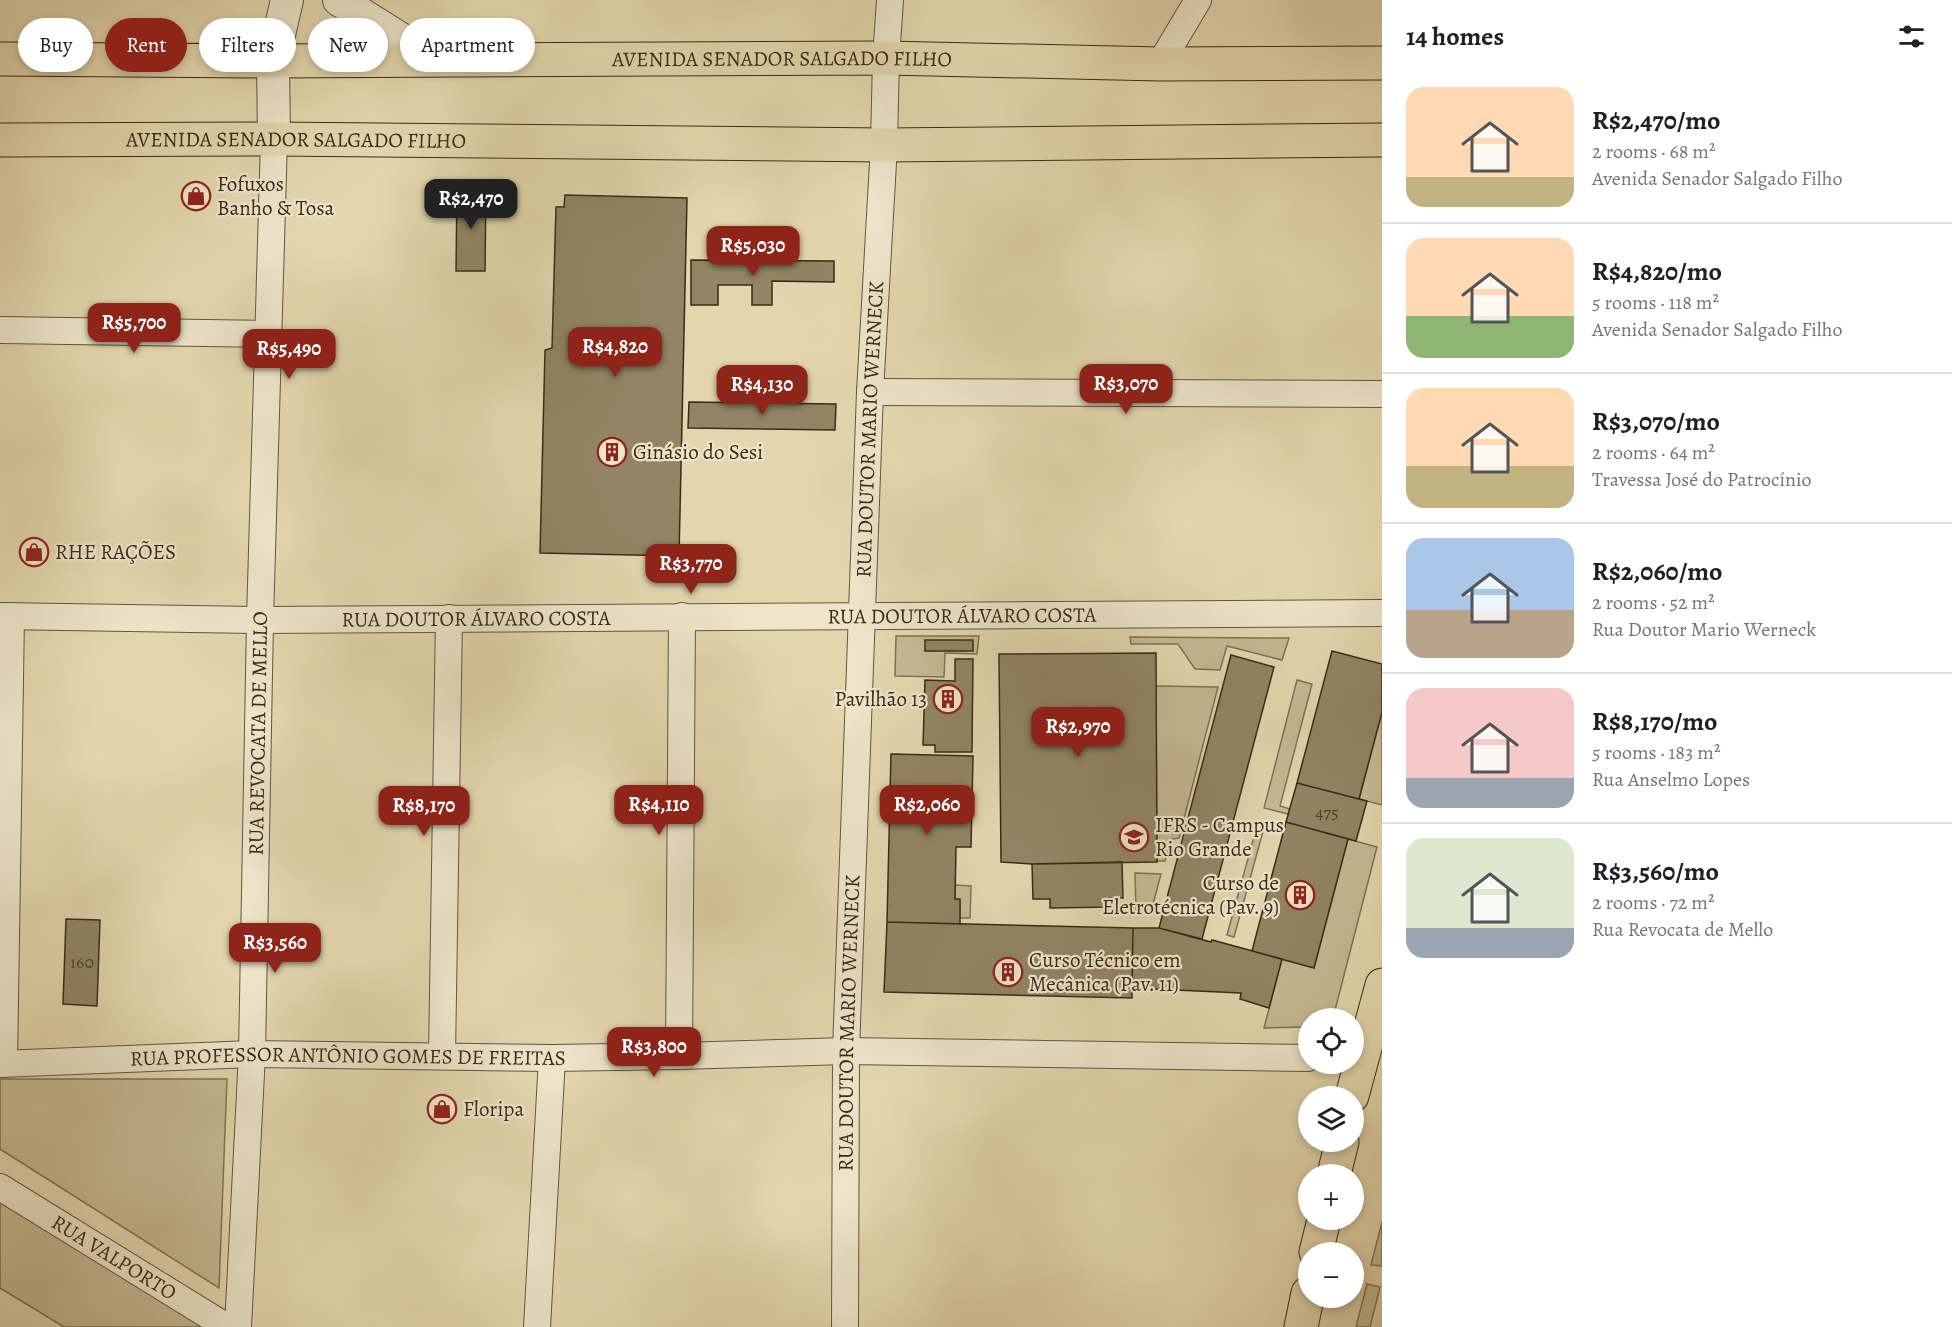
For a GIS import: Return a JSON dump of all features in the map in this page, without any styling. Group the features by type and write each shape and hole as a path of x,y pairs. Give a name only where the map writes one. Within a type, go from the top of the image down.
{"main road":[{"name":"AVENIDA SENADOR SALGADO FILHO","path":"535,60 886,58 1160,64 1382,63"},
{"name":"AVENIDA SENADOR SALGADO FILHO","path":"0,59 199,60"},
{"name":"AVENIDA SENADOR SALGADO FILHO","path":"296,61 400,60"},
{"name":"AVENIDA SENADOR SALGADO FILHO","path":"0,140 274,139 884,145 1382,140"},
{"path":"1364,1038 1382,985"},
{"path":"1301,1327 1305,1308"}],"street":[{"path":"283,18 287,0"},
{"path":"339,0 400,39"},
{"name":"RUA DOUTOR MARIO WERNECK","path":"845,1327 846,1051 870,392 890,0"},
{"path":"1160,64 1198,0"},
{"path":"273,72 274,139"},
{"name":"RUA REVOCATA DE MELLO","path":"238,1327 252,1054 260,620 274,139"},
{"path":"0,330 268,334"},
{"path":"870,392 1382,394"},
{"name":"RUA DOUTOR ÁLVARO COSTA","path":"6,616 260,620 1382,613"},
{"path":"2,1064 6,616"},
{"path":"680,1056 682,616"},
{"path":"442,1056 449,618"},
{"name":"RUA PROFESSOR ANTÔNIO GOMES DE FREITAS","path":"2,1064 252,1054 552,1058 846,1051 1298,1058"},
{"path":"537,1327 552,1058"},
{"name":"RUA VALPORTO","path":"0,1187 228,1327"}],"shaded area":[{"path":"896,636 979,636 977,654 945,653 944,677 895,676"},
{"path":"1130,637 1289,638 1282,660 1227,646 1220,670 1195,669 1178,644 1131,644"},
{"path":"1297,680 1312,684 1280,806 1290,809 1288,814 1264,808"},
{"path":"1156,686 1218,687 1179,838 1172,839 1165,861 1157,861"},
{"path":"1382,712 1382,805 1359,799"},
{"path":"1258,822 1265,824 1234,937 1227,935"},
{"path":"1348,839 1377,847 1336,1008 1298,1008 1298,1027 1264,1028 1282,959 1314,967"},
{"path":"1135,873 1161,874 1151,912 1136,912"},
{"path":"955,885 971,886 970,918 960,918 960,900 955,899"},
{"path":"0,1079 227,1079 219,1288 0,1149"},
{"path":"0,1200 206,1327 64,1327 0,1288"},
{"path":"1382,1222 1382,1266 1371,1265"},
{"path":"1367,1284 1380,1287 1370,1327 1356,1327 1361,1308 1364,1308"}],"building":[{"path":"457,188 486,188 485,271 456,271"},
{"name":"Ginásio do Sesi","path":"565,195 687,198 679,556 540,553 545,350 552,348 556,207 564,207"},
{"path":"691,260 834,261 834,282 772,281 772,305 752,305 752,285 718,285 718,305 691,305"},
{"path":"689,402 836,404 835,430 688,428"},
{"path":"925,640 973,640 973,651 925,651"},
{"path":"1332,651 1382,664 1382,712 1359,799 1297,783"},
{"path":"1156,653 1157,862 1032,864 1001,862 999,654"},
{"path":"1231,655 1274,667 1202,939 1159,928"},
{"name":"Pavilhão 13","path":"955,659 973,659 972,752 935,752 935,745 923,745 925,680 955,681"},
{"path":"891,754 973,756 971,847 956,847 955,899 960,899 960,924 887,922"},
{"path":"1297,783 1367,801 1356,841 1286,822"},
{"name":"Curso de Eletrotécnica (Pav. 9)","path":"1286,822 1348,839 1314,968 1252,951"},
{"path":"1122,862 1123,898 1110,898 1110,907 1050,908 1050,899 1033,899 1032,864"},
{"path":"66,919 100,920 97,1006 63,1004"},
{"name":"Curso Técnico em Mecânica (Pav. 11)","path":"887,922 1133,928 1132,998 884,992"},
{"name":"Curso Técnico em Mecânica (Pav. 11)","path":"1133,928 1159,928 1282,959 1269,1008 1240,999 1241,993 1132,988"}],"place":[{"name":"Fofuxos Banho & Tosa","path":"196,196"},
{"name":"Ginásio do Sesi","path":"612,452"},
{"name":"RHE RAÇÕES","path":"34,552"},
{"name":"Pavilhão 13","path":"948,699"},
{"name":"IFRS - Campus Rio Grande","path":"1134,837"},
{"name":"Curso de Eletrotécnica (Pav. 9)","path":"1300,895"},
{"name":"Curso Técnico em Mecânica (Pav. 11)","path":"1008,972"},
{"name":"Floripa","path":"442,1109"}]}
